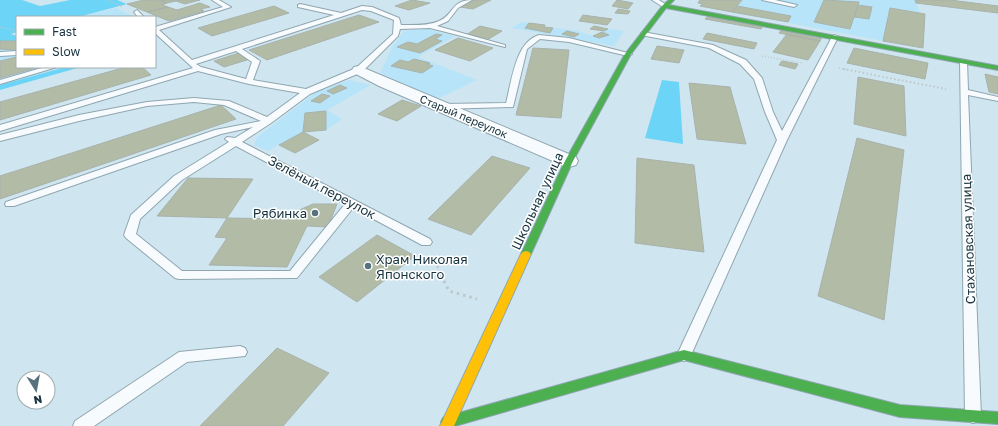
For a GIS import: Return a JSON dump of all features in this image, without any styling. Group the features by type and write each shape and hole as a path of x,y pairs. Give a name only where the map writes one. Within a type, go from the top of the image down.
{"street":[{"name":"Школьная улица","path":"447,424 570,161 628,54 664,6 672,0"},
{"path":"664,6 998,68"},
{"name":"Старый переулок","path":"359,70 570,161"},
{"path":"447,424 684,355 900,411 998,418"}],"lane":[{"path":"156,30 228,7 215,0"},
{"path":"397,27 430,26 441,23 449,18 456,7 469,0"},
{"path":"655,0 664,6"},
{"path":"765,0 794,5"},
{"path":"300,6 340,15"},
{"path":"191,63 362,8 372,9 397,19 396,35 359,70 307,92 268,121 178,178 135,218 130,234 179,275 293,275 352,203"},
{"path":"430,26 503,46"},
{"path":"643,34 711,46 743,62 758,78 769,112 782,140"},
{"path":"158,37 198,69 249,82 307,92"},
{"path":"443,107 510,105 524,49 529,43 538,37 556,38 628,54"},
{"path":"684,355 782,140 835,37"},
{"path":"237,48 256,61 249,82"},
{"path":"0,54 16,53"},
{"name":"Стахановская улица","path":"962,61 973,416"},
{"path":"0,82 49,68"},
{"path":"0,128 198,69"},
{"path":"964,92 998,99"},
{"path":"0,138 79,118 147,104 194,100 226,103 268,121"},
{"path":"10,204 218,132 268,121"},
{"name":"Зелёный переулок","path":"218,132 426,242"},
{"path":"81,426 184,356 240,352"}],"path":[{"path":"0,26 16,31"},
{"path":"426,242 449,291 502,307"}],"shaded area":[{"path":"0,0 22,0 40,6 70,0 117,0 127,4 82,16 16,16 16,32 11,34 16,36 16,41 0,41"},
{"path":"742,0 915,0 920,13 890,8 883,41 732,12"},
{"path":"116,8 133,16 82,16"},
{"path":"521,22 545,25 544,27 574,30 593,36 608,29 624,31 614,46 512,28"},
{"path":"426,29 455,36 418,57 477,80 437,99 380,73 392,47 404,31"},
{"path":"0,41 16,41 16,68 62,68 0,85"},
{"path":"62,68 77,68 0,90 0,85"},
{"path":"349,80 371,85 327,110 342,119 326,130 303,132 268,151 254,145 257,137 316,92"},
{"path":"662,80 679,82 683,144 645,138"}],"building":[{"path":"144,0 159,0 167,3 162,5 168,7 147,12 127,4"},
{"path":"160,0 200,0 185,4 176,1 167,3"},
{"path":"412,0 430,3 409,10 395,6"},
{"path":"474,0 491,0 473,9 460,7"},
{"path":"617,0 633,3 628,9 612,6"},
{"path":"700,0 742,0 732,12 700,6 703,4 698,3"},
{"path":"824,0 859,2 850,29 814,22"},
{"path":"915,0 950,0 998,6 998,13 916,3"},
{"path":"200,3 210,7 201,9 204,11 169,21 147,12 168,7 177,10"},
{"path":"858,5 872,7 869,19 854,17"},
{"path":"274,6 289,13 212,36 198,28"},
{"path":"737,6 791,16 788,22 732,12"},
{"path":"890,8 925,14 923,48 883,41"},
{"path":"618,9 630,11 628,14 615,13"},
{"path":"359,15 379,22 267,60 249,50"},
{"path":"583,15 612,19 607,25 579,21"},
{"path":"708,16 763,26 761,29 705,19"},
{"path":"529,23 545,25 544,27 553,28 550,33 525,28"},
{"path":"480,26 502,31 487,40 466,35"},
{"path":"594,26 608,29 604,31 590,29"},
{"path":"782,29 822,37 820,41 779,33"},
{"path":"567,31 579,34 574,37 562,34"},
{"path":"602,32 609,35 599,38 593,36"},
{"path":"707,33 757,43 754,49 703,39"},
{"path":"436,34 442,35 435,39 442,41 420,53 397,47 408,42 417,44"},
{"path":"787,34 820,41 808,60 773,52"},
{"path":"458,38 493,48 470,61 435,50"},
{"path":"0,41 16,41 16,50 0,49"},
{"path":"657,46 684,50 679,63 651,59"},
{"path":"533,48 569,50 561,118 516,115"},
{"path":"854,48 928,63 925,79 847,63"},
{"path":"239,53 250,59 224,67 214,61"},
{"path":"16,57 16,68 35,68 0,78 0,61"},
{"path":"414,59 430,63 427,64 433,66 422,73 391,66 400,60 408,62"},
{"path":"782,61 798,64 795,69 779,65"},
{"path":"122,68 143,68 151,75 0,120 0,102"},
{"path":"985,74 998,77 998,94 989,92"},
{"path":"858,77 904,86 906,136 854,124"},
{"path":"689,83 730,87 746,144 697,139"},
{"path":"340,85 347,88 333,94 327,91"},
{"path":"322,94 330,96 320,103 311,101"},
{"path":"402,100 421,106 397,121 378,114"},
{"path":"221,105 236,119 0,199 0,176"},
{"path":"326,111 326,130 303,132 305,113"},
{"path":"303,132 319,140 295,153 279,145"},
{"path":"857,138 904,150 884,320 818,296"},
{"path":"492,156 530,168 471,235 428,219"},
{"path":"637,158 694,165 704,252 635,243"},
{"path":"188,178 253,179 227,218 157,216"},
{"path":"313,204 337,204 328,227 307,226 287,267 209,265 227,238 215,237 227,218 293,219 297,211"},
{"name":"Храм Николая Японского","path":"377,235 415,256 357,302 319,277"},
{"path":"277,348 329,373 283,426 200,426"}],"traffic: fast":[{"path":"526,254 569,161 628,54 665,6 672,0"},
{"path":"665,6 998,68"},
{"path":"448,422 684,355 900,411 998,418"}],"traffic: slow":[{"path":"447,426 526,254"}],"place":[{"name":"Рябинка","path":"315,213"},
{"name":"Храм Николая Японского","path":"368,266"}]}
